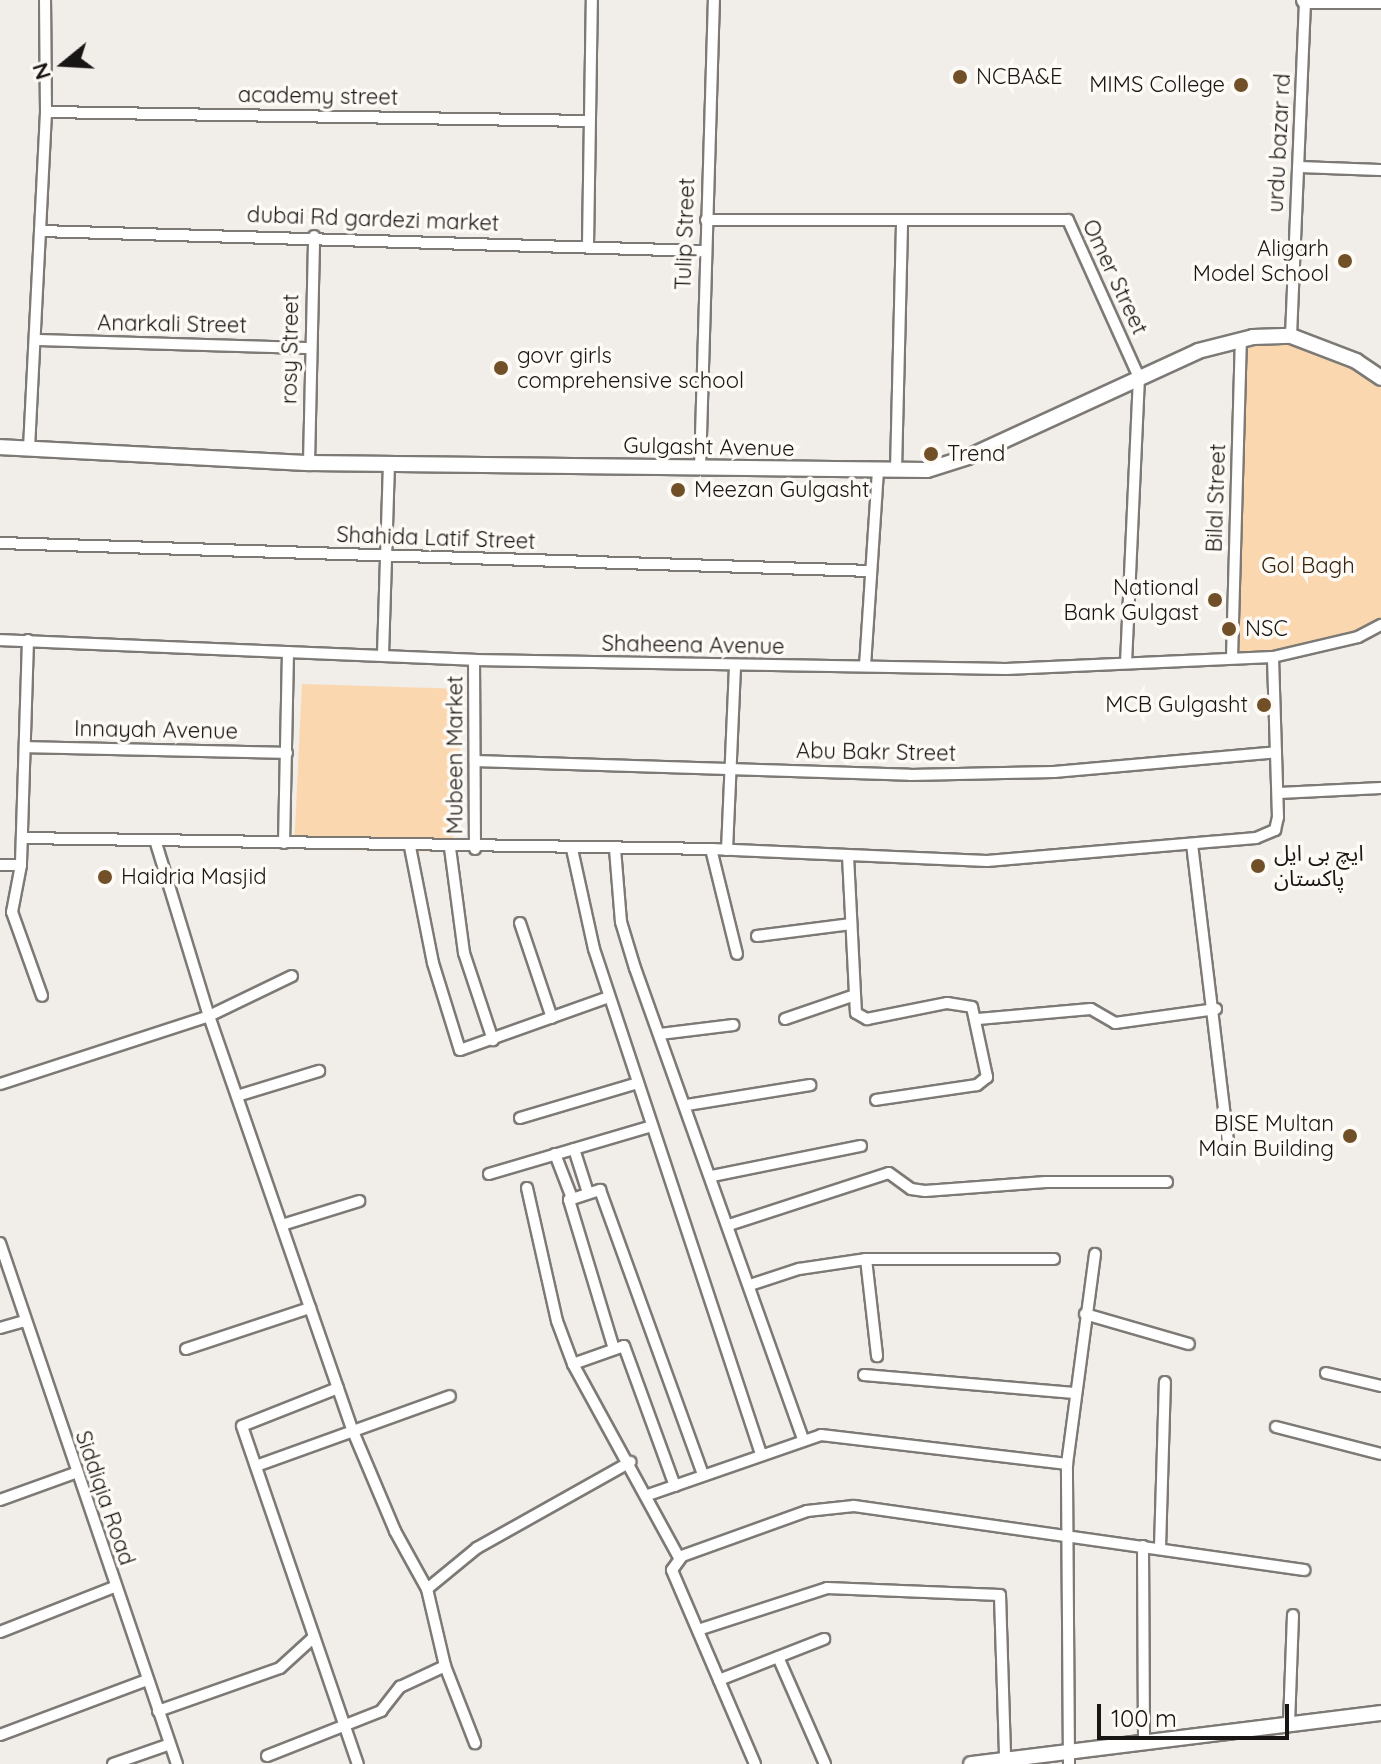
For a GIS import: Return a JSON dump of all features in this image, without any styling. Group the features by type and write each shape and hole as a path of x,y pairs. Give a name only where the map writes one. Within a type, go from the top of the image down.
{"main road":[{"path":"1305,0 1381,0"}],"street":[{"path":"29,448 46,112 45,0"},
{"path":"588,245 592,0"},
{"name":"Tulip Street","path":"700,469 704,251 714,0"},
{"name":"urdu bazar rd","path":"1291,336 1305,0"},
{"name":"academy street","path":"46,112 589,121"},
{"path":"1298,167 1381,170"},
{"name":"Omer Street","path":"706,220 1068,220 1139,377 1126,662"},
{"path":"896,470 902,221"},
{"name":"dubai Rd gardezi market","path":"40,231 314,236 704,251"},
{"name":"rosy Street","path":"309,463 309,348 314,236"},
{"name":"Gulgasht Avenue","path":"0,447 309,463 927,470 968,457 1198,351 1241,340 1291,336 1356,361 1381,378"},
{"name":"Anarkali Street","path":"35,340 309,348"},
{"name":"Bilal Street","path":"1232,658 1241,340"},
{"path":"383,654 389,464"},
{"path":"865,666 878,470"},
{"name":"Shahida Latif Street","path":"0,543 870,571"},
{"name":"Shaheena Avenue","path":"0,640 474,660 735,667 1006,669 1273,657 1358,637 1381,625"},
{"path":"28,640 21,865 12,912 42,996"},
{"path":"284,843 288,652"},
{"path":"22,838 475,849 711,849 987,861 1266,835 1275,830 1279,793 1273,657"},
{"name":"Mubeen Market","path":"474,660 475,849"},
{"path":"727,850 735,667"},
{"name":"Innayah Avenue","path":"25,747 287,753"},
{"name":"Abu Bakr Street","path":"475,761 910,775 1054,772 1276,752"},
{"path":"1279,793 1381,788"},
{"path":"156,843 209,1016 352,1429 395,1531 427,1589 445,1666 475,1743"},
{"path":"1192,844 1216,1009 1228,1142"},
{"path":"410,847 433,963 458,1048 493,1040 609,997"},
{"path":"450,848 464,953 493,1040"},
{"path":"572,849 575,877 609,997 761,1454"},
{"path":"615,849 621,922 803,1439"},
{"path":"711,849 737,954"},
{"path":"848,856 855,995 859,1018 947,1003 972,1007 978,1019 987,1077 983,1083 876,1100"},
{"path":"0,865 21,865"},
{"path":"520,923 552,1018"},
{"path":"757,936 851,924"},
{"path":"0,1084 209,1016 292,976"},
{"path":"785,1019 855,995"},
{"path":"978,1019 1091,1009 1115,1023 1216,1009"},
{"path":"660,1034 733,1025"},
{"path":"237,1096 319,1071"},
{"path":"520,1118 638,1083"},
{"path":"687,1105 810,1085"},
{"path":"489,1174 652,1126"},
{"path":"712,1176 861,1146"},
{"path":"574,1149 588,1193"},
{"path":"555,1154 572,1198 614,1349"},
{"path":"729,1225 889,1173 911,1189 925,1191 1046,1182 1167,1182"},
{"path":"527,1188 557,1321 573,1364 630,1462 679,1558"},
{"path":"572,1198 601,1191 703,1475"},
{"path":"282,1225 359,1201"},
{"name":"Siddiqia Road","path":"0,1243 75,1473 177,1764"},
{"path":"1068,1757 1067,1464 1074,1393 1095,1254"},
{"path":"750,1285 799,1269 866,1259 1054,1259"},
{"path":"866,1259 877,1356"},
{"path":"186,1349 310,1308"},
{"path":"1085,1314 1189,1344"},
{"path":"0,1328 25,1321"},
{"path":"573,1364 614,1349 626,1348 675,1486"},
{"path":"1326,1373 1381,1386"},
{"path":"864,1375 1074,1393"},
{"path":"1160,1548 1165,1382"},
{"path":"338,1388 243,1425 358,1764"},
{"path":"256,1466 450,1396"},
{"path":"1276,1427 1381,1454"},
{"path":"648,1495 821,1435 1067,1464"},
{"path":"427,1589 477,1548 630,1462"},
{"path":"0,1500 75,1473"},
{"path":"755,1764 672,1570 679,1558 838,1505 1304,1570"},
{"path":"1143,1546 1144,1741"},
{"path":"0,1632 114,1587"},
{"path":"698,1630 827,1588 1000,1595 998,1760"},
{"path":"1289,1724 1293,1615"},
{"path":"158,1711 280,1668 314,1637"},
{"path":"719,1680 824,1639"},
{"path":"778,1657 825,1764"},
{"path":"267,1756 381,1711 400,1687 445,1666"},
{"path":"0,1735 147,1680"},
{"path":"971,1764 1068,1757 1144,1741 1381,1713"},
{"path":"113,1764 170,1744"}],"green space":[{"name":"Gol Bagh","path":"1291,336 1381,378 1381,621 1358,637 1232,658 1241,340"},
{"path":"302,684 465,689 452,852 294,849"}],"place":[{"name":"NCBA&E","path":"960,77"},
{"name":"MIMS College","path":"1241,85"},
{"name":"Aligarh Model School","path":"1345,261"},
{"name":"govr girls comprehensive school","path":"501,368"},
{"name":"Trend","path":"931,454"},
{"name":"Meezan Gulgasht","path":"678,490"},
{"name":"National Bank Gulgast","path":"1215,600"},
{"name":"NSC","path":"1229,629"},
{"name":"MCB Gulgasht","path":"1264,705"},
{"name":"ایچ بی ایل پاکستان","path":"1258,866"},
{"name":"Haidria Masjid","path":"105,877"},
{"name":"BISE Multan Main Building","path":"1350,1136"}]}
